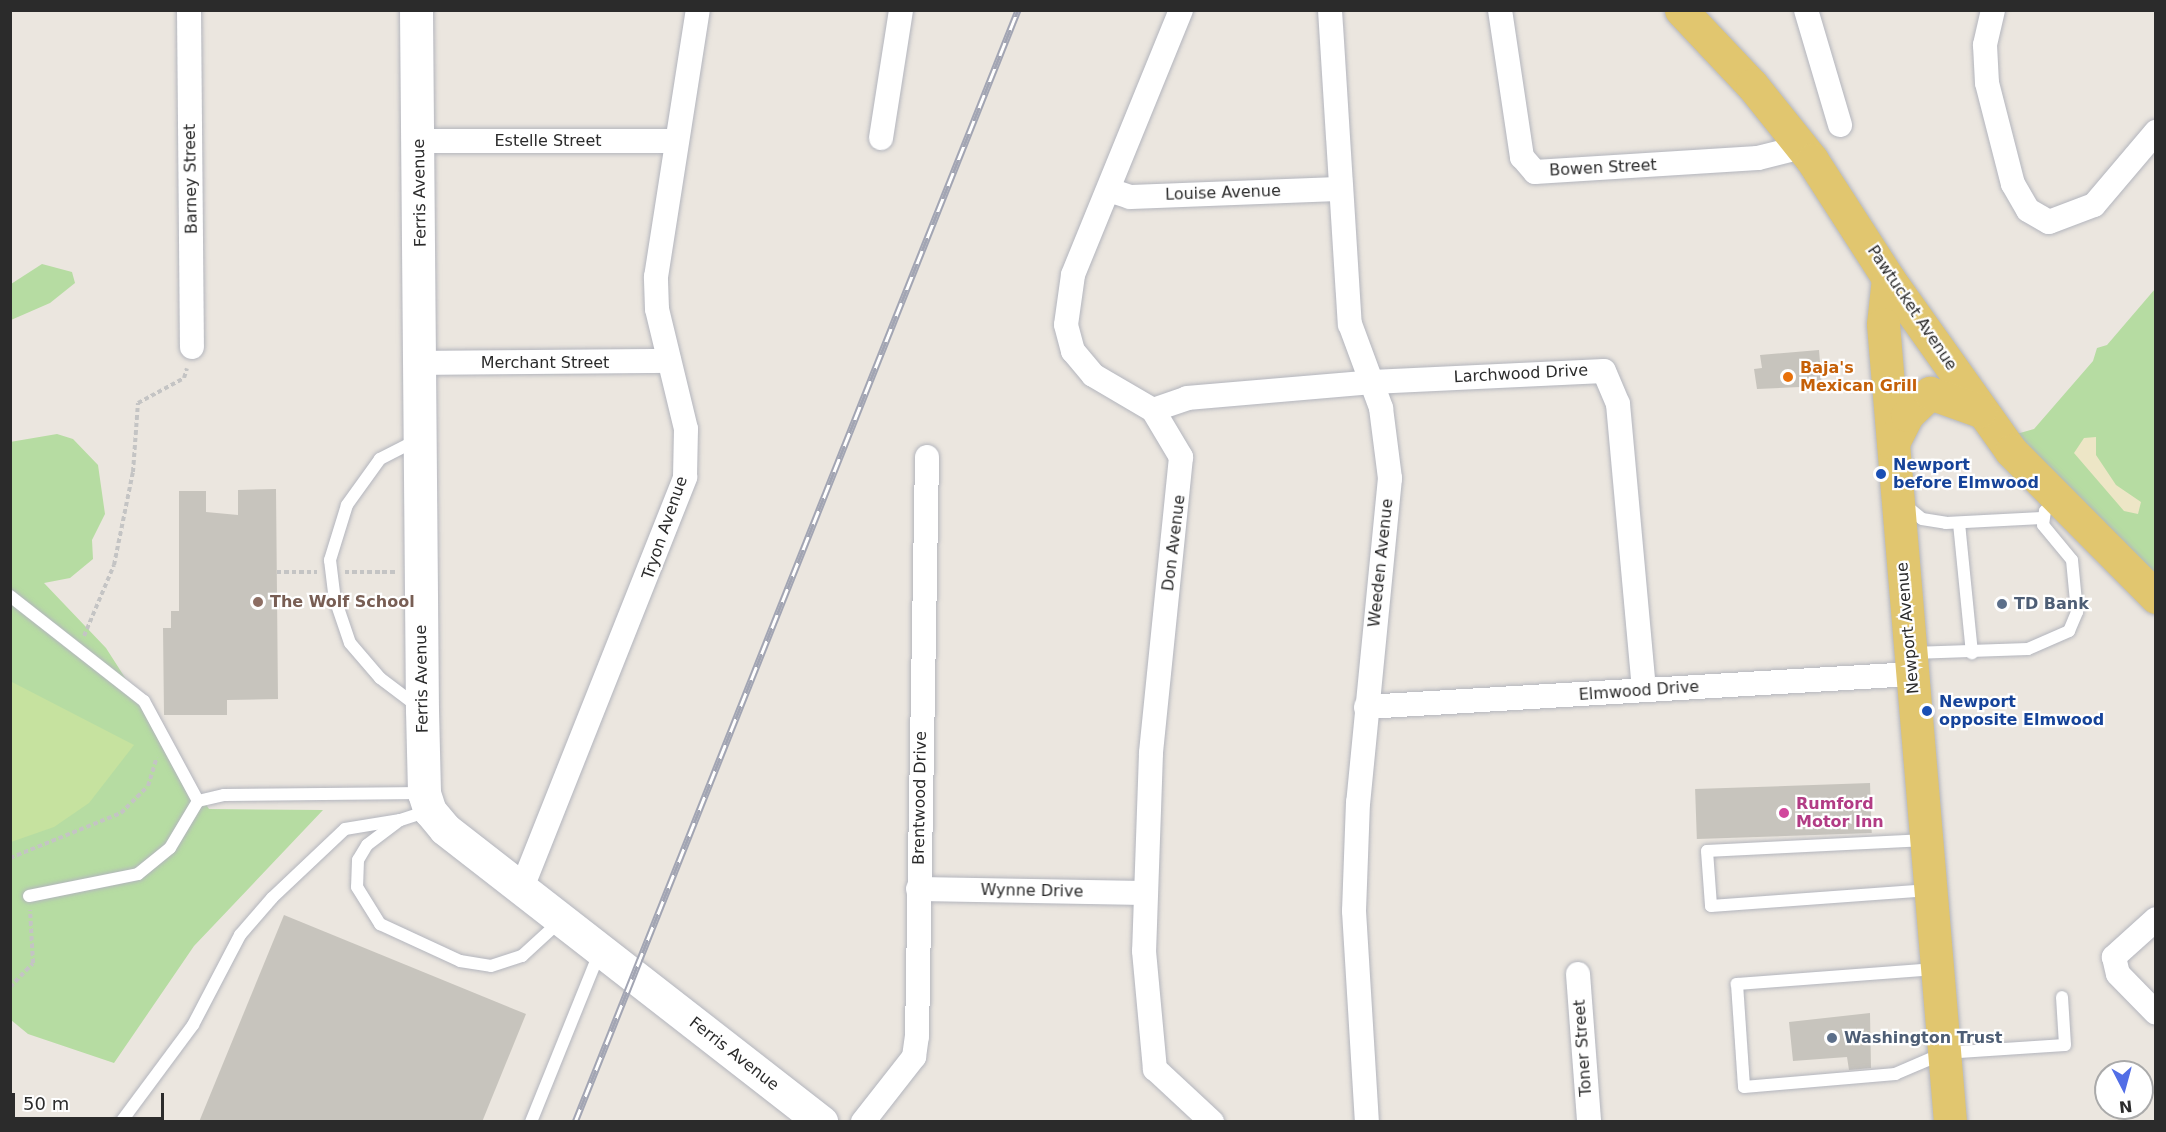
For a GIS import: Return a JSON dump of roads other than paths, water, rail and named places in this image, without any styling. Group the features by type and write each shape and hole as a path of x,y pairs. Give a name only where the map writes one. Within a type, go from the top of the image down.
{"main road":[{"name":"Pawtucket Avenue","path":"1695,16 1802,147 1888,278 1936,339 1980,411 2050,508 2156,597"},
{"name":"Newport Avenue","path":"1888,278 1883,324 1950,1122"},
{"path":"1893,443 1906,415 1930,393 1980,411"}],"street":[{"name":"Barney Street","path":"189,10 192,346"},
{"name":"Ferris Avenue","path":"416,10 422,363 420,438 422,710 418,808 522,885 600,950 822,1122"},
{"name":"Tryon Avenue","path":"522,885 685,477 686,429 669,361 656,277 698,10"},
{"path":"881,138 901,10"},
{"name":"Don Avenue","path":"1181,10 1073,275 1066,325 1073,351 1093,375 1153,410 1181,457 1181,483 1151,753 1144,951 1155,1068 1212,1122"},
{"name":"Weeden Avenue","path":"1330,10 1339,189 1350,324 1381,408 1390,478 1366,707 1354,911 1367,1122"},
{"name":"Bowen Street","path":"1500,10 1522,158 1535,172 1758,158 1802,147"},
{"path":"1806,10 1840,126"},
{"path":"1993,10 1985,45 1987,83 2013,184 2028,210 2049,222 2094,205 2156,132"},
{"name":"Estelle Street","path":"420,141 676,141"},
{"name":"Louise Avenue","path":"1109,190 1130,197 1339,189"},
{"name":"Merchant Street","path":"422,363 669,361"},
{"name":"Larchwood Drive","path":"1153,410 1187,398 1372,381 1604,371 1618,404 1644,690"},
{"name":"Brentwood Drive","path":"863,1122 914,1057 927,457"},
{"name":"Elmwood Drive","path":"1366,707 1644,690 1911,664"},
{"name":"Wynne Drive","path":"918,889 1146,893"},
{"path":"2156,919 2114,957 2118,974 2156,1013"},
{"name":"Toner Street","path":"1578,974 1589,1122"}],"lane":[{"path":"420,438 380,459 347,506 330,560 334,599 350,642 381,678 422,710"},
{"path":"1897,499 1922,519 1959,523 2050,508 2048,537 2072,560 2077,612 2069,631 2028,649 1972,653 1911,664"},
{"path":"1959,523 1972,653"},
{"path":"10,596 144,701 155,726 198,801"},
{"path":"198,801 418,808"},
{"path":"29,896 138,874 170,848 198,801"},
{"path":"418,808 368,845 356,874 363,902 388,930 460,961 492,966 522,956 563,918"},
{"path":"121,1122 192,1024 240,935 278,892 345,829 418,808"},
{"path":"1926,840 1707,851 1711,906 1930,890"},
{"path":"531,1122 600,950"},
{"path":"1937,969 1737,984 1744,1087 1895,1074 1944,1053 2065,1045 2062,998"}],"railway":[{"path":"575,1122 1018,10"}],"place":[{"name":"Baja's Mexican Grill","path":"1788,377"},
{"name":"Newport before Elmwood","path":"1881,474"},
{"name":"The Wolf School","path":"258,602"},
{"name":"TD Bank","path":"2002,604"},
{"name":"Newport opposite Elmwood","path":"1927,711"},
{"name":"Rumford Motor Inn","path":"1784,813"},
{"name":"Washington Trust","path":"1832,1038"}]}
